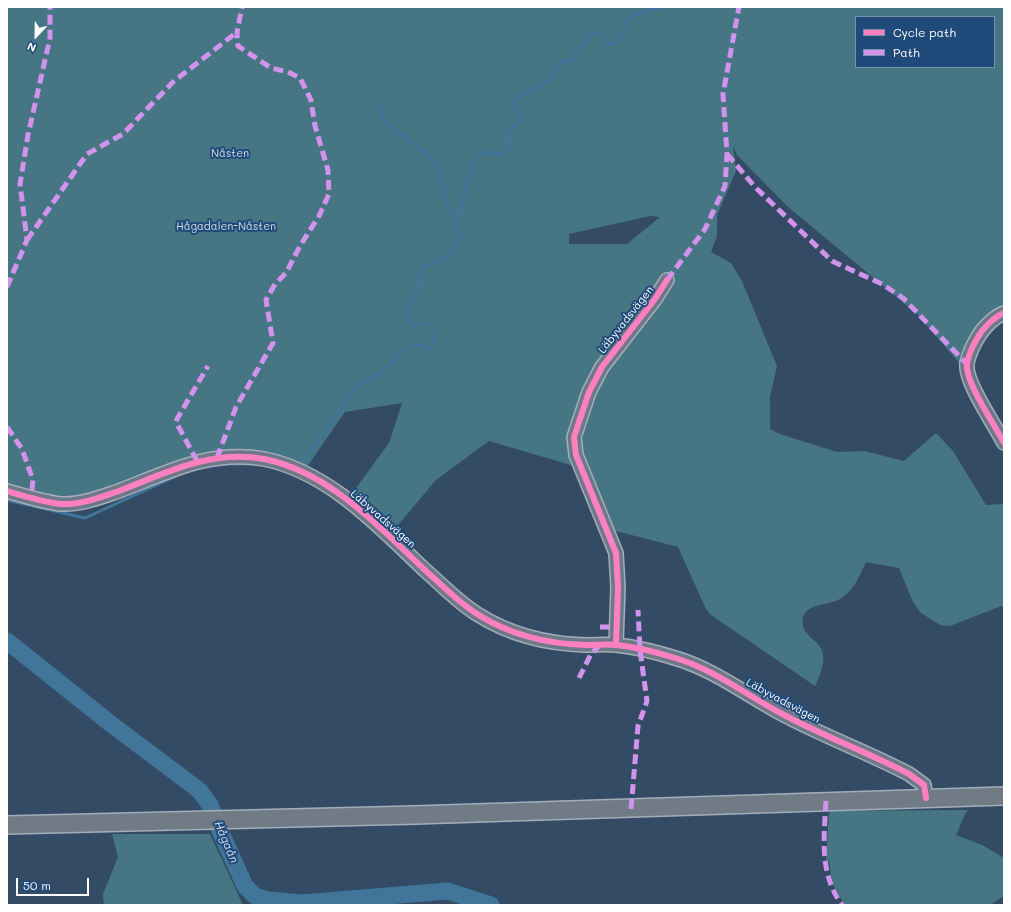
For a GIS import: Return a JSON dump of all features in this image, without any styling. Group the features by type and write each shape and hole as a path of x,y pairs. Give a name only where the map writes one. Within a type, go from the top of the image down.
{"main road":[{"path":"7,825 414,815 1004,796"}],"street":[{"name":"Läbyvadsvägen","path":"616,645 618,587 616,553 576,455 574,437 588,392 602,367 655,299 666,280"},
{"path":"1004,313 999,315 981,331 974,344 967,364 971,382 1004,443"},
{"name":"Läbyvadsvägen","path":"7,491 62,504 95,500 185,465 202,460 232,457 262,459 296,470 316,480 364,513 459,601 492,623 515,633 542,640 587,645 616,645 668,656 709,672 783,715 909,774 924,785 926,798"}],"green space":[{"name":"Hågadalen-Nåsten","path":"7,7 1004,7 1004,317 1001,318 960,364 917,314 787,206 737,155 733,146 736,171 717,215 717,236 711,252 731,263 742,281 777,366 770,397 770,429 780,434 837,452 864,451 904,461 936,433 953,451 986,505 1004,504 1004,605 950,626 940,625 921,613 913,602 899,568 866,562 857,581 847,594 839,600 815,606 806,612 803,617 802,623 806,632 820,646 823,654 822,668 815,686 711,615 706,609 678,547 616,531 574,466 489,441 436,480 393,531 351,495 389,443 402,403 345,412 302,474 267,461 216,460 81,504 7,494","holes":["650,216 660,217 627,244 569,244 569,234"]},
{"path":"969,810 966,812 956,835 982,845 1004,858 1004,896 990,905 845,905 832,883 829,861 826,860 829,813 832,811"},
{"path":"112,834 210,834 243,905 104,905 103,894 118,857"}],"waterway":[{"path":"260,452 264,451 299,463 302,462 356,387 382,372 402,352 414,345 420,344 427,350 430,348 434,338 430,328 424,323 414,326 407,320 411,299 420,287 421,270 423,266 443,260 458,240 459,233 457,221 472,168 479,156 484,152 502,155 507,151 508,136 513,128 521,122 520,113 513,108 517,98 547,82 563,60 571,62 577,50 584,44 587,36 599,33 610,44 618,43 628,19 631,16 663,7"},
{"path":"375,101 385,122 438,163 446,202 456,221"},
{"path":"204,467 223,464 250,464"},
{"path":"7,500 85,518 183,473"},
{"name":"Hågaån","path":"7,641 111,724 200,791 210,805 245,886 255,896 268,900 302,903 448,891 491,905"}],"marked path":[{"path":"7,287 27,240 20,184 28,135 50,38 50,7"},
{"path":"217,458 236,407 273,343 266,300 275,284 286,273 300,246 319,216 329,194 328,170 315,126 311,100 300,78 288,72 271,68 238,46 237,32 242,7"},
{"path":"667,280 705,229 725,186 727,154 723,94 739,7"},
{"path":"27,240 87,154 123,134 173,82 237,32"},
{"path":"727,154 755,187 832,261 882,284 903,298 967,364"},
{"path":"197,461 176,422 208,366"},
{"path":"7,427 22,449 33,480 31,498"},
{"path":"631,809 638,726 647,701 640,650 638,610"},
{"path":"600,627 617,627"},
{"path":"579,678 591,654 600,645"},
{"path":"826,801 824,829 826,868 835,893 842,905"}],"cycle path":[{"path":"616,645 618,587 616,553 576,455 574,437 589,392 602,367 655,299 667,280"},
{"path":"1004,313 993,320 980,334 974,343 967,363 967,371 970,381 1004,443"},
{"path":"7,491 47,502 68,504 98,498 189,464 207,460 226,457 244,457 264,459 288,466 311,476 353,504 457,599 477,614 502,628 529,637 557,643 631,647 690,663 704,669 772,709 801,724 909,774 924,785 926,798"}],"park label":[{"name":"Nåsten","path":"230,154"}]}
